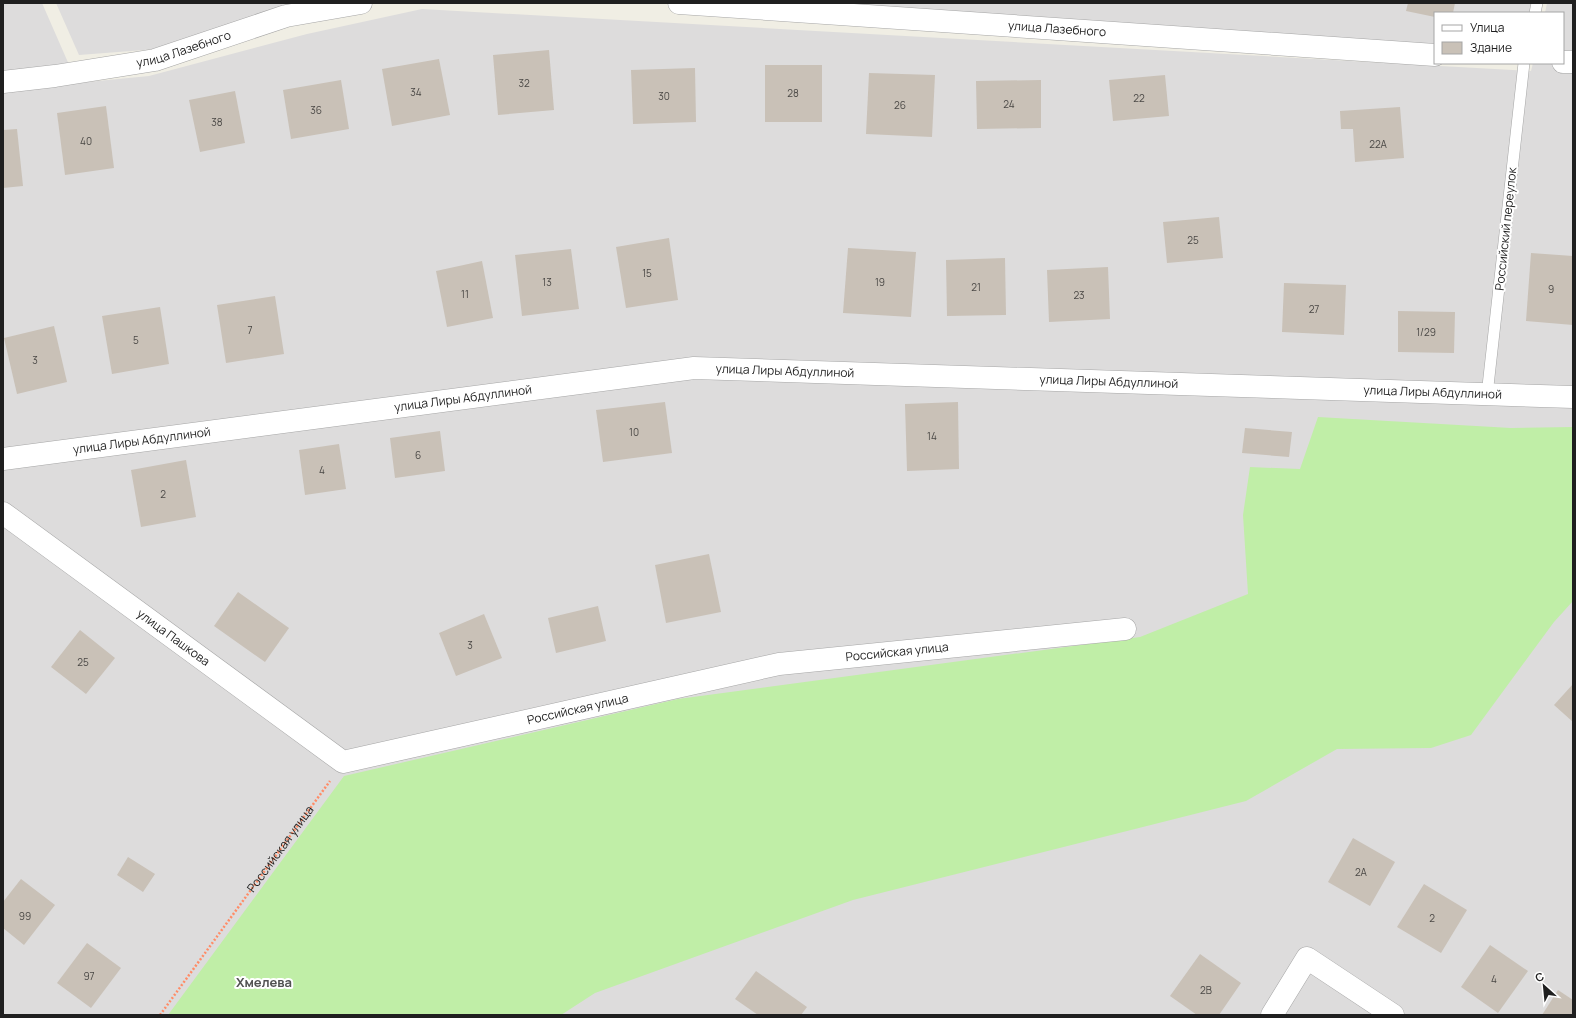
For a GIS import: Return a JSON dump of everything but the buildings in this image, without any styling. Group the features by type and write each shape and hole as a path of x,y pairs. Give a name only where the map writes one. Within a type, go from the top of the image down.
{"street":[{"name":"улица Лазебного","path":"3,82 55,76 155,60 281,10 361,3"},
{"name":"улица Лазебного","path":"680,3 1434,54"},
{"name":"улица Лиры Абдуллиной","path":"3,459 694,368 1573,397"},
{"name":"улица Пашкова","path":"3,513 343,762"},
{"name":"Российская улица","path":"343,762 779,664 1125,629"},
{"path":"1272,1015 1307,958 1393,1015"}],"lane":[{"name":"Российский переулок","path":"1488,395 1524,64"}],"path":[{"name":"Российская улица","path":"160,1015 343,762"}],"shaded area":[{"path":"3,3 42,3 77,83 149,76 307,34 422,9 1531,71 1533,64 1564,64 1564,12 1545,12 1547,3 1573,3 1573,1015 3,1015"},
{"path":"56,3 293,3 157,49 79,55"},
{"path":"828,3 1532,3 1530,12 1434,12 1434,45"}],"green space":[{"path":"1318,417 1511,428 1573,427 1573,601 1554,622 1471,735 1431,748 1337,749 1246,801 853,900 595,993 561,1015 168,1015 344,776 678,699 1140,637 1248,594 1243,515 1250,467 1300,469"}],"district":[{"name":"Хмелева","path":"264,982"}]}
